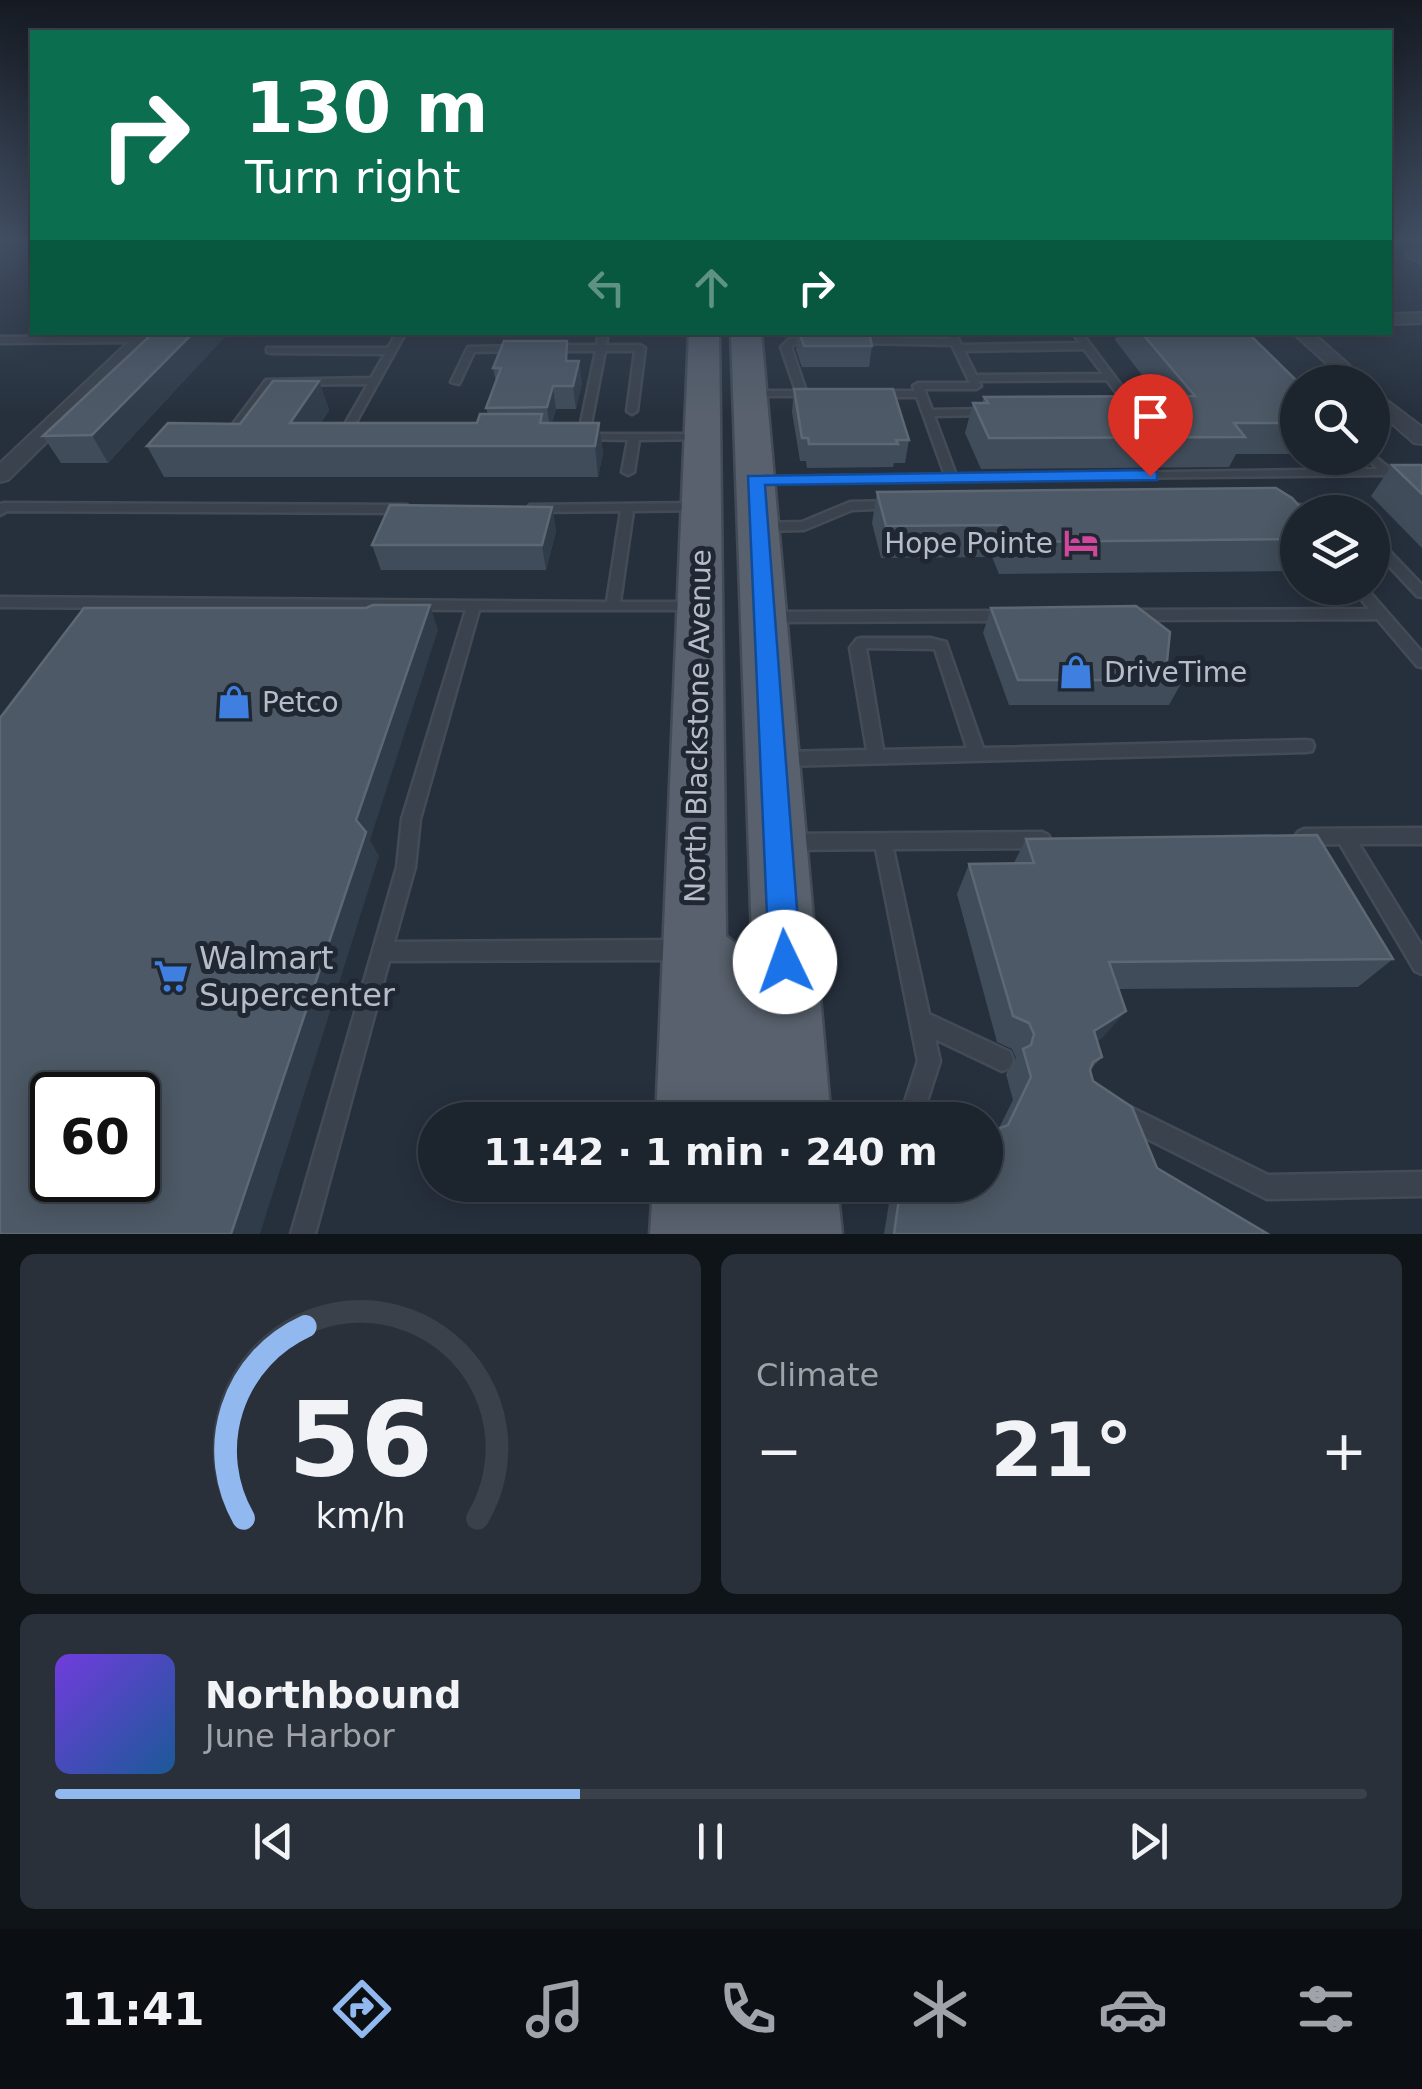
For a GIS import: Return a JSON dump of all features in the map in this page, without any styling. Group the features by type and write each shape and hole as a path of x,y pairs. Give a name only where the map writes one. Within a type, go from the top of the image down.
{"main road":[{"name":"North Blackstone Avenue","path":"692,1102 704,335"},
{"path":"746,335 794,1102"},
{"path":"694,950 723,975 739,1005 743,1102"},
{"path":"690,1234 691,1202"},
{"path":"744,1202 744,1234"},
{"path":"800,1202 802,1234"}],"street":[{"path":"1392,318 1422,318"},
{"path":"1304,335 1339,365"},
{"path":"0,475 146,336"},
{"path":"1390,410 1422,438"}],"lane":[{"path":"383,438 364,438 350,424 400,335"},
{"path":"583,437 603,335"},
{"path":"1078,335 1136,410 1116,411"},
{"path":"0,340 146,336"},
{"path":"802,394 799,377 790,363 788,342 828,340"},
{"path":"846,340 1087,346"},
{"path":"952,478 918,386 976,386 954,341"},
{"path":"456,382 471,349 640,348 632,410"},
{"path":"270,350 392,351"},
{"path":"972,378 1110,377"},
{"path":"226,441 270,382 374,382"},
{"path":"750,394 822,394"},
{"path":"861,394 920,394"},
{"path":"928,413 1003,412"},
{"path":"567,437 702,437"},
{"path":"628,472 634,437"},
{"path":"1390,472 1404,474"},
{"path":"756,503 952,478 1280,473"},
{"path":"756,503 804,526 850,506 910,505"},
{"path":"1264,504 1280,508"},
{"path":"0,511 4,507 419,509"},
{"path":"514,508 701,507"},
{"path":"613,606 627,508"},
{"path":"1390,559 1422,594"},
{"path":"0,602 700,607"},
{"path":"303,1234 406,866 411,820 474,605"},
{"path":"1374,605 1422,662"},
{"path":"1122,615 1382,614"},
{"path":"764,617 1022,616"},
{"path":"876,756 857,648 862,642 930,642 941,646 977,754"},
{"path":"772,760 1306,746"},
{"path":"1344,836 1422,964"},
{"path":"1284,837 1422,836"},
{"path":"778,842 1067,840"},
{"path":"883,842 929,1061 916,1102"},
{"path":"381,952 694,950"},
{"path":"921,1021 1002,1060"},
{"path":"1100,1103 1267,1187 1420,1188"}],"building":[{"path":"151,335 191,335 92,435 43,436"},
{"path":"800,335 870,335 872,346 804,346"},
{"path":"1144,335 1250,335 1281,365 1280,423 1234,423 1245,437 989,438 973,403 988,403 984,397 1195,396"},
{"path":"504,341 567,341 566,361 579,361 573,386 553,386 547,407 486,408 501,368 493,368"},
{"path":"273,381 319,381 290,423 477,423 480,414 542,414 540,423 599,423 595,446 147,446 168,423 240,424"},
{"path":"794,389 893,389 909,440 896,440 898,444 809,444 808,438 802,438"},
{"path":"1392,465 1422,465 1422,494"},
{"path":"1276,488 1287,495 1280,495 1280,539 1009,542 1001,525 886,526 877,492"},
{"path":"390,505 552,507 542,545 372,545"},
{"name":"Walmart Supercenter","path":"430,605 356,820 366,832 231,1234 0,1234 0,718 84,608"},
{"path":"1136,606 1170,632 1167,661 1183,680 1018,680 991,608"},
{"path":"1317,835 1393,959 1109,962 1126,1011 1094,1031 1102,1057 1093,1062 1090,1070 1093,1081 1132,1107 1157,1168 1268,1234 894,1234 899,1202 1003,1202 1003,1127 1008,1125 1031,1077 1023,1049 1031,1045 1034,1034 1029,1023 1013,1016 969,864 1034,863 1026,839"}],"place":[{"name":"Hope Pointe","path":"1081,543"},
{"name":"DriveTime","path":"1076,672"},
{"name":"Petco","path":"234,702"},
{"name":"Walmart Supercenter","path":"171,976"}],"route":[{"path":"785,962 755,480 1150,476"}]}
